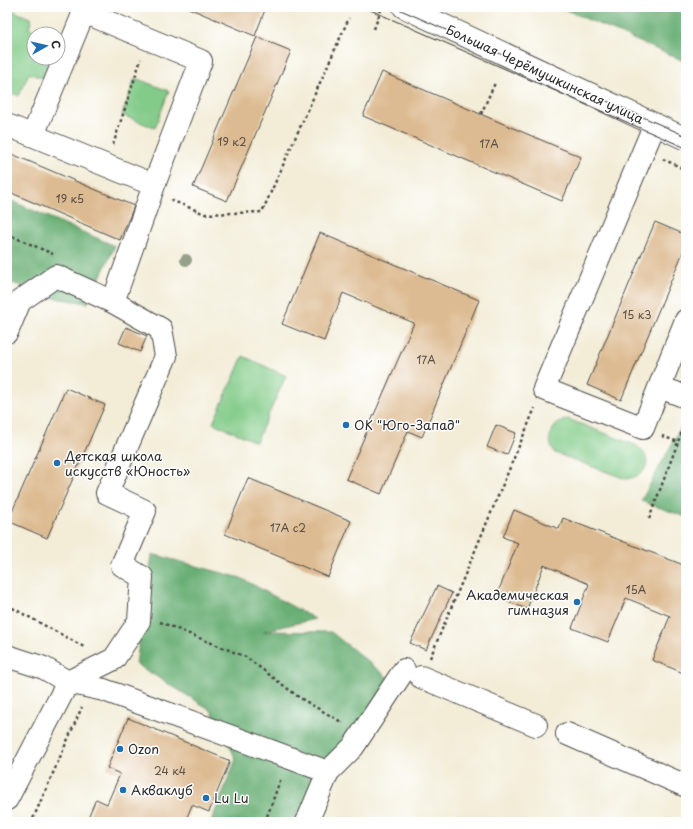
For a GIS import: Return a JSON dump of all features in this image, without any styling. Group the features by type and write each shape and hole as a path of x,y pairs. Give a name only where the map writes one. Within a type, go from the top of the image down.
{"main road":[{"name":"Большая Черёмушкинская улица","path":"404,7 686,140"},
{"path":"33,135 82,10 201,61 161,191 113,302"},
{"path":"7,125 106,165 161,191"},
{"path":"654,126 544,389 643,428 686,320"},
{"path":"7,332 20,301 56,276 113,302 161,328 166,356 107,493 145,512 122,565 142,577 139,621 114,659 68,682 7,798"},
{"path":"660,387 686,397"},
{"path":"7,656 44,668 68,682 104,690 328,772"},
{"path":"307,822 328,772 353,747 418,669 536,725"},
{"path":"567,734 686,786"}],"path":[{"path":"374,29 382,7"},
{"path":"161,191 205,214 262,212 349,18"},
{"path":"106,165 148,39"},
{"path":"481,114 495,83"},
{"path":"7,234 54,255"},
{"path":"418,669 544,389"},
{"path":"649,519 686,421"},
{"path":"643,428 678,442"},
{"path":"7,605 109,661"},
{"path":"139,621 162,622 246,657 300,698 352,729 353,747"},
{"path":"35,822 32,821 91,687"},
{"path":"265,822 289,757"}],"green space":[{"path":"559,7 686,7 686,62"},
{"path":"7,8 32,19 30,26 26,26 26,66 47,66 42,78 29,73 19,96 7,91"},
{"path":"135,78 169,91 155,128 122,115"},
{"path":"7,199 115,246 88,303 54,298 7,281"},
{"path":"243,356 286,376 256,442 213,423"},
{"path":"568,419 635,445 645,455 647,461 644,470 634,477 626,479 555,453 550,442 551,432 558,424"},
{"path":"686,425 686,517 641,501 681,427"},
{"path":"152,554 241,578 315,619 264,631 331,632 391,680 302,822 211,822 236,759 211,710 136,664"}],"building":[{"path":"186,7 266,7 255,36"},
{"path":"257,37 291,51 227,201 193,187"},
{"path":"382,72 581,157 562,201 363,116"},
{"path":"7,152 134,206 120,240 7,191"},
{"path":"655,222 686,235 686,245 621,400 587,385"},
{"path":"320,233 479,300 422,437 408,431 381,494 346,479 414,323 343,293 324,341 282,324"},
{"path":"126,327 147,336 140,352 119,343"},
{"name":"Детская школа искусств «Юность»","path":"66,388 105,405 47,538 8,521"},
{"path":"496,425 516,433 507,455 487,447"},
{"path":"248,478 351,521 328,577 225,534"},
{"path":"514,510 559,529 563,518 686,566 686,674 652,660 670,616 626,598 608,642 572,628 589,584 544,565 527,609 496,597 518,543 503,537"},
{"path":"437,586 452,593 426,650 410,643"},
{"path":"128,718 230,761 209,812 192,805 185,822 86,822 96,799 107,804 120,774 107,768"}],"tram line":[{"path":"367,7 368,9 686,148"},
{"path":"394,7 686,136"}],"place":[{"name":"ОК \"Юго-Запад\"","path":"346,425"},
{"name":"Детская школа искусств «Юность»","path":"57,463"},
{"name":"Академическая гимназия","path":"577,602"},
{"name":"Ozon","path":"120,749"},
{"name":"Акваклуб","path":"123,790"},
{"name":"Lu Lu","path":"206,798"}]}
